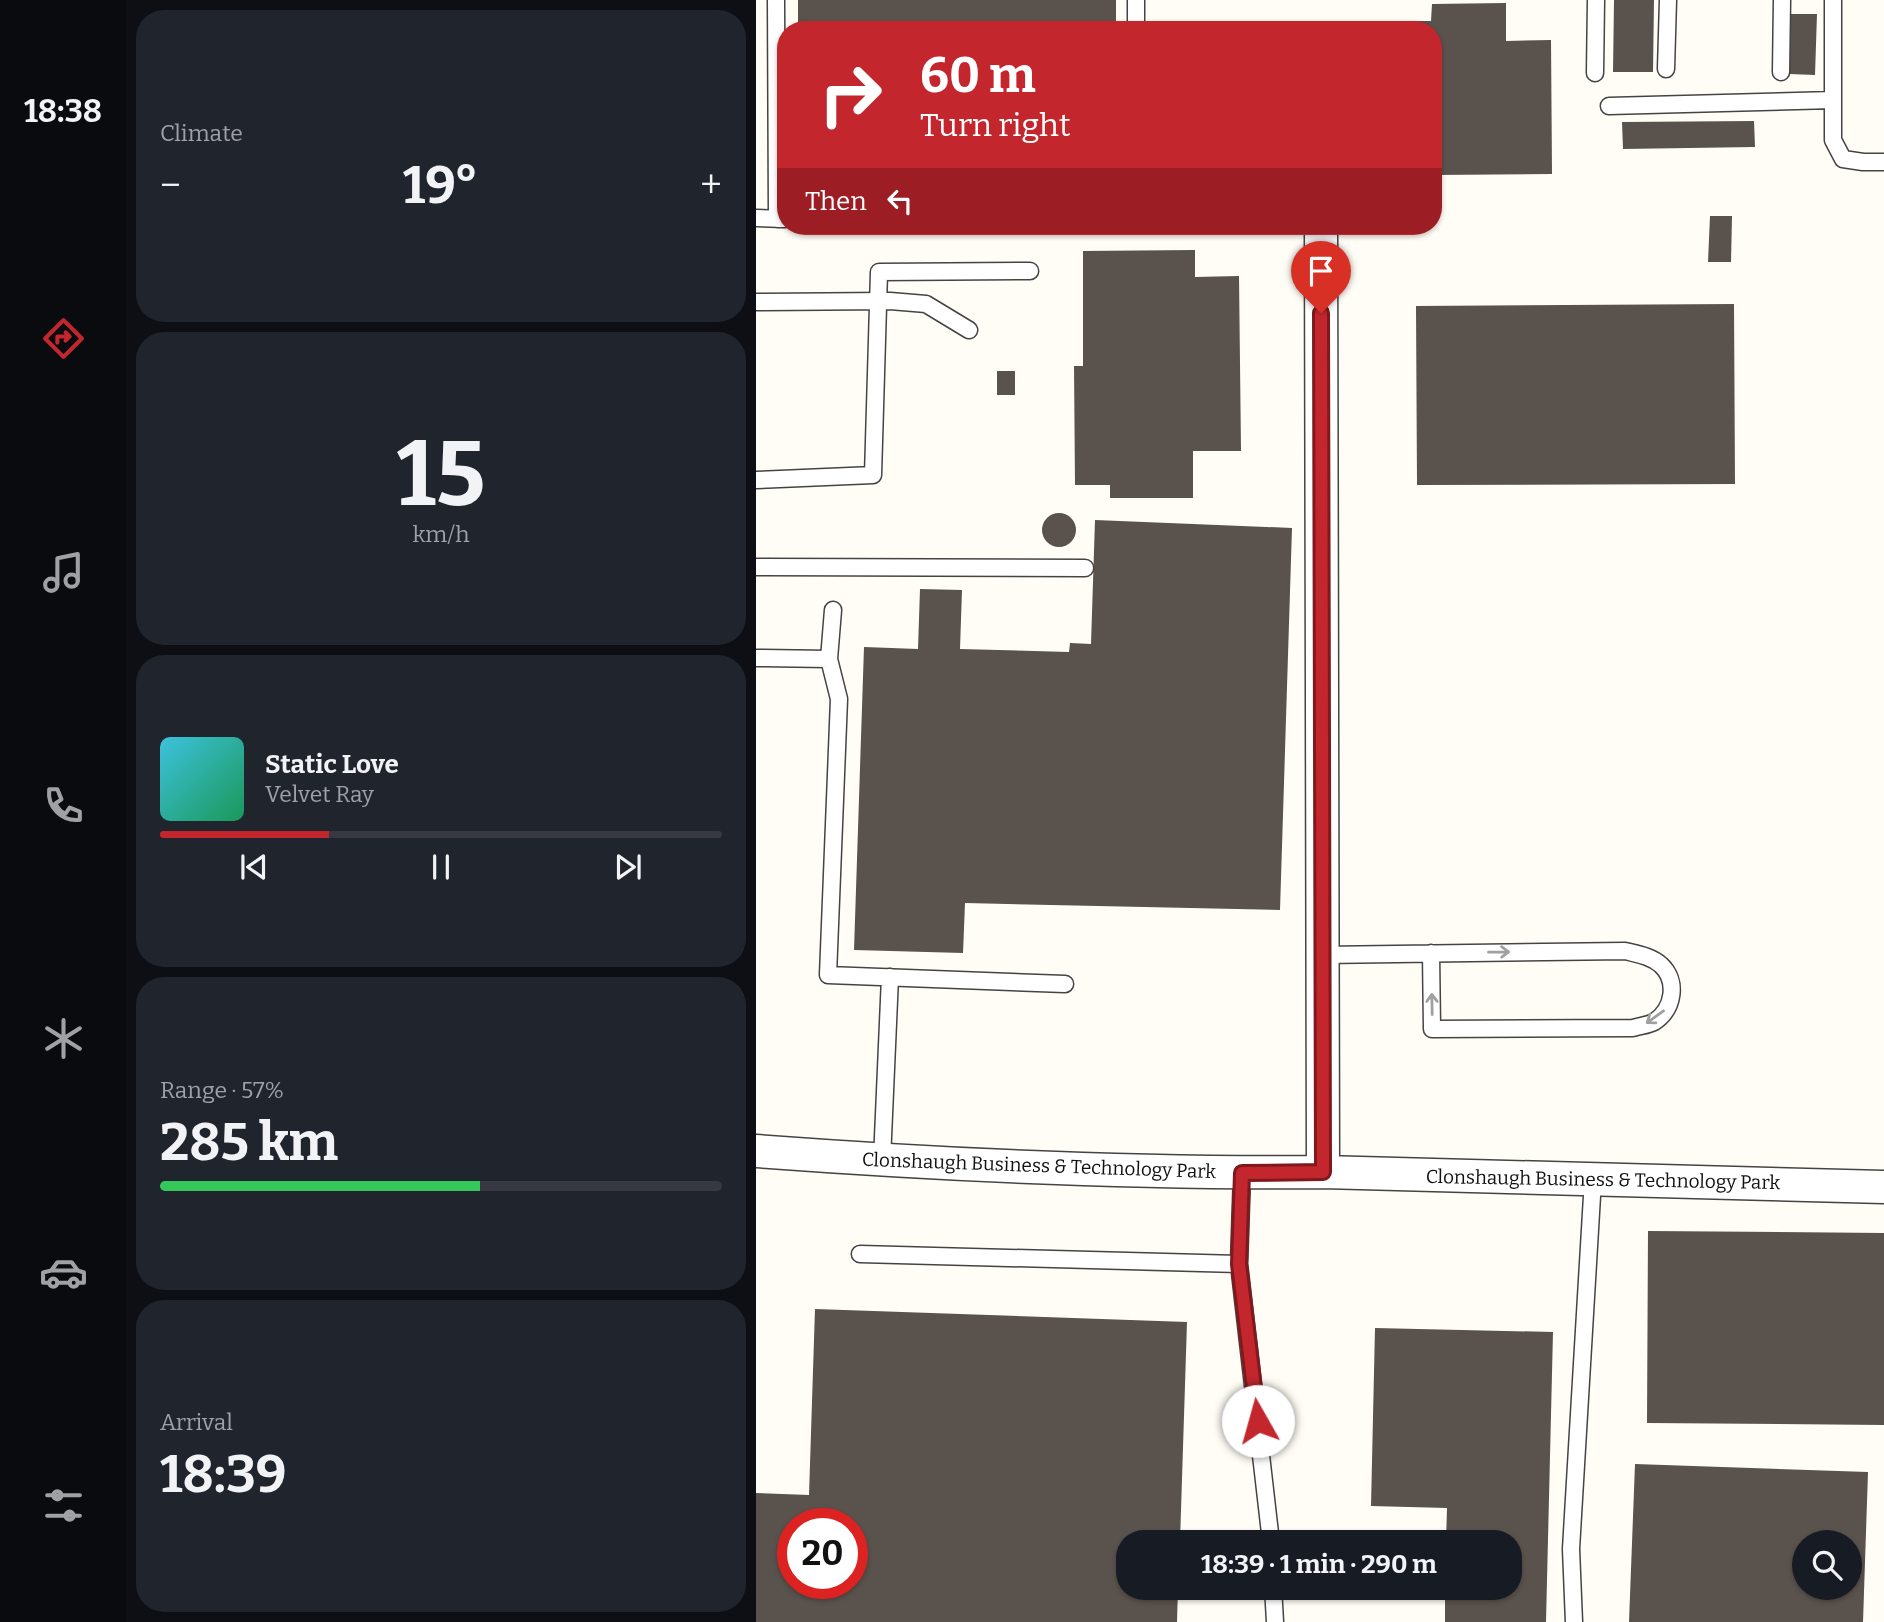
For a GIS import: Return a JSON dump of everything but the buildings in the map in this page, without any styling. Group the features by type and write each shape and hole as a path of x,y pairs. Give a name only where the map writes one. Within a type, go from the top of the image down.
{"street":[{"path":"1321,235 1323,1172"},
{"name":"Clonshaugh Business & Technology Park","path":"756,1151 882,1160 1242,1173 1323,1172 1884,1187"}],"lane":[{"path":"776,0 777,44"},
{"path":"1136,0 1136,21"},
{"path":"1595,0 1595,73"},
{"path":"1666,69 1668,0"},
{"path":"1781,72 1782,0"},
{"path":"1833,0 1833,140 1843,159 1884,162"},
{"path":"1609,106 1833,100"},
{"path":"756,219 777,219"},
{"path":"756,480 873,475 879,272 1030,271"},
{"path":"756,302 877,301 926,304 969,330"},
{"path":"756,567 1085,568"},
{"path":"833,610 829,659 839,699 828,975 1065,984"},
{"path":"756,658 829,659"},
{"path":"1322,955 1431,953 1625,951 1643,955 1659,963 1670,975 1672,993 1667,1009 1654,1022 1633,1028 1432,1029 1431,953"},
{"path":"882,1160 890,977"},
{"path":"1242,1173 1239,1264 1271,1530"},
{"path":"1574,1622 1571,1549 1593,1179"},
{"path":"860,1254 1239,1264"},
{"path":"1274,1600 1275,1622"}],"route":[{"path":"1258,1421 1239,1264 1242,1173 1323,1172 1321,313"}]}
